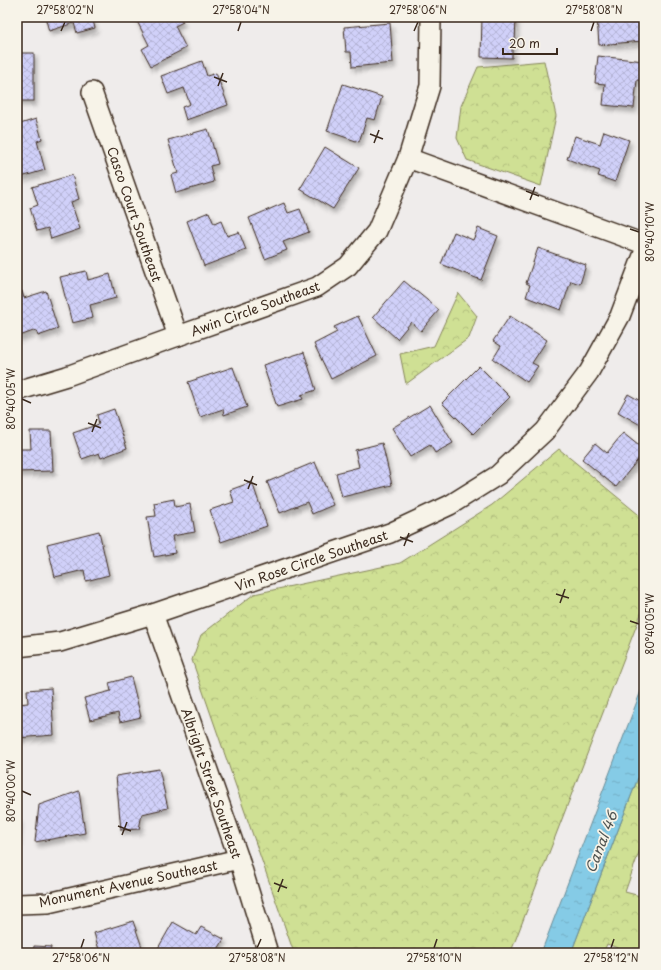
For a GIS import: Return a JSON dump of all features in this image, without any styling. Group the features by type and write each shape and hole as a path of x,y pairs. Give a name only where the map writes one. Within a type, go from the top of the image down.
{"street":[{"name":"Awin Circle Southeast","path":"17,391 68,376 317,287 348,266 377,231 408,158 430,86 431,17"},
{"name":"Casco Court Southeast","path":"92,92 178,336"},
{"path":"408,158 644,244"},
{"name":"Vin Rose Circle Southeast","path":"17,648 60,642 153,614 390,533 450,505 498,475 545,431 589,372 620,316 644,253"},
{"name":"Albright Street Southeast","path":"153,614 239,859 268,953"},
{"name":"Monument Avenue Southeast","path":"17,904 48,903 239,859"}],"green space":[{"path":"544,61 556,116 541,186 467,160 457,138 461,106 478,67"},
{"path":"458,293 477,316 469,338 406,384 400,354 434,346"},
{"path":"559,449 644,519 644,606 512,949 487,953 294,953 192,660 201,635 254,594 400,563 492,505"},
{"path":"644,762 644,838 625,892 644,897 644,953 631,953 607,944 603,953 571,953"}],"water":[{"name":"Canal 46","path":"644,683 644,762 571,953 541,953"}],"building":[{"path":"45,17 92,17 95,28 77,33 74,23 49,31"},
{"path":"135,17 180,17 183,22 175,26 186,48 151,66 142,49 149,45"},
{"path":"482,17 516,17 515,42 512,42 512,58 481,57"},
{"path":"597,17 640,17 642,41 599,45"},
{"path":"390,23 393,63 352,67 351,52 346,52 344,27"},
{"path":"17,53 34,53 34,101 17,101"},
{"path":"598,56 644,61 644,80 637,80 634,108 603,105 605,84 595,83"},
{"path":"202,61 207,76 216,73 228,105 186,120 182,107 190,104 184,88 168,94 161,76"},
{"path":"343,84 382,97 375,120 367,118 359,142 327,131"},
{"path":"36,119 42,139 37,141 45,170 21,177 17,164 17,125"},
{"path":"208,129 218,164 210,166 214,182 176,193 171,175 178,173 168,140"},
{"path":"604,131 629,140 615,182 598,176 600,171 567,159 575,136 600,144"},
{"path":"325,147 359,168 333,209 300,189"},
{"path":"72,175 79,199 71,202 80,229 51,239 48,228 37,231 30,208 38,205 32,187"},
{"path":"284,203 288,213 300,209 309,232 283,242 287,250 265,259 249,218"},
{"path":"209,212 214,224 221,221 227,236 239,232 246,250 204,266 187,221"},
{"path":"478,228 498,236 481,280 441,264 454,232 473,240"},
{"path":"538,248 586,265 580,284 571,281 561,310 526,297 530,285 526,283"},
{"path":"86,271 88,280 110,274 116,298 90,305 93,318 72,323 60,277"},
{"path":"404,281 439,310 421,331 411,322 397,339 373,317"},
{"path":"22,291 24,298 46,291 58,329 38,336 36,330 17,337 17,293"},
{"path":"358,316 377,356 331,379 314,344 337,332 334,327"},
{"path":"510,316 547,340 532,363 538,366 527,382 493,359 501,346 493,341"},
{"path":"304,352 316,390 301,395 303,399 277,407 263,365"},
{"path":"479,366 510,397 473,434 442,403"},
{"path":"233,367 247,407 224,415 223,409 200,417 188,382"},
{"path":"628,394 642,402 644,398 644,427 618,412"},
{"path":"430,405 453,443 435,453 430,445 410,457 392,428"},
{"path":"114,409 127,448 101,458 99,453 82,459 73,433 99,424 97,415"},
{"path":"30,431 51,431 53,471 17,472 17,449 31,449"},
{"path":"623,433 644,450 644,452 616,487 582,459 595,443 607,453"},
{"path":"382,443 392,485 342,497 336,473 359,467 355,450"},
{"path":"315,462 333,505 312,514 307,502 280,513 267,482"},
{"path":"252,482 267,526 221,542 210,510 234,502 230,490"},
{"path":"174,499 175,507 190,504 195,532 172,536 175,553 154,557 147,517 156,516 154,503"},
{"path":"99,531 109,575 86,581 84,570 55,577 47,544"},
{"path":"131,677 141,717 120,722 118,713 90,720 84,698 111,691 109,683"},
{"path":"51,688 54,735 17,738 17,704 28,703 27,690"},
{"path":"159,769 168,808 142,814 139,829 121,830 116,776"},
{"path":"79,791 85,833 35,842 39,805"},
{"path":"17,819 19,819 17,845"},
{"path":"133,921 144,953 100,953 94,933"},
{"path":"173,922 196,935 201,927 224,939 216,953 162,953 157,950"},
{"path":"34,946 51,947 50,953 33,953"}]}
